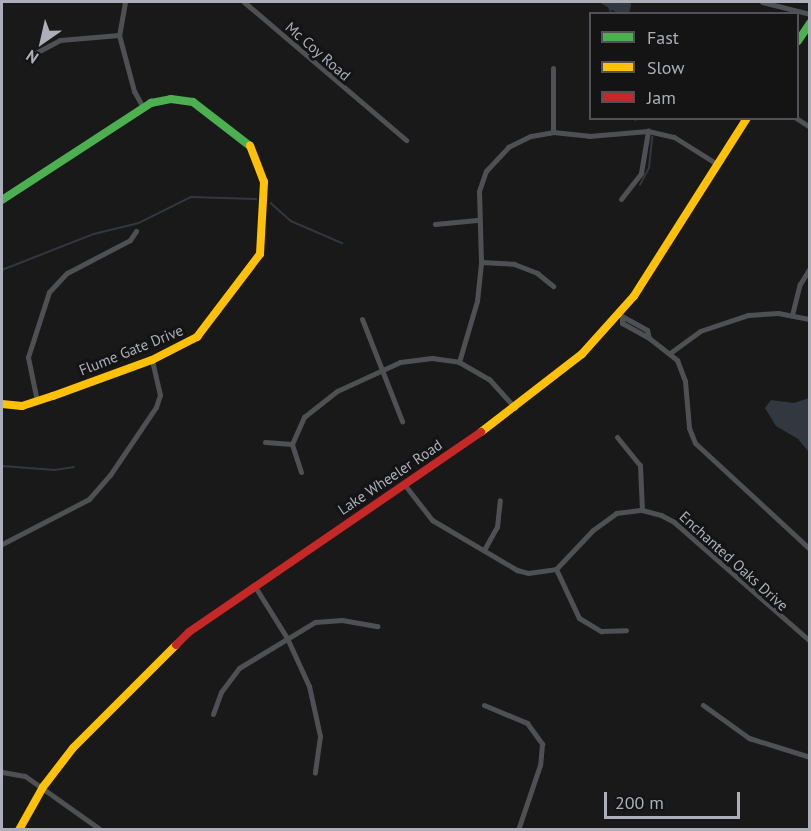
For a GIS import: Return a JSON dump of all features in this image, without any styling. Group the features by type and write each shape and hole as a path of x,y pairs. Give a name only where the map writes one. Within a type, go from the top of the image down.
{"street":[{"path":"125,2 119,35 134,90 143,107"},
{"name":"Mc Coy Road","path":"244,2 406,140"},
{"path":"762,2 810,14"},
{"path":"799,40 810,23"},
{"path":"30,56 60,40 119,35"},
{"path":"553,68 553,132"},
{"name":"Flume Gate Drive","path":"2,200 143,107 171,99 193,102 245,140 255,152 264,182 260,254 197,337 152,360 37,401 22,406 2,404"},
{"name":"Lake Wheeler Road","path":"19,830 44,787 107,711 189,632 254,585 515,408 582,354 621,316 746,120"},
{"path":"621,199 641,172 648,131"},
{"path":"459,362 475,315 481,262 477,220 479,191 493,162 522,139 553,132 588,136 648,131 674,137 717,164"},
{"path":"435,224 477,220"},
{"path":"37,401 28,357 49,292 67,273 130,240 135,231"},
{"path":"481,262 514,264 537,273 553,286"},
{"path":"792,315 800,284 810,268"},
{"path":"670,353 720,322 748,315 792,315 810,319"},
{"path":"621,316 627,316 647,330 649,338 670,353 683,375 689,428 695,443 810,549"},
{"path":"362,319 402,421"},
{"path":"301,472 292,444 299,425 311,409 381,368 419,358 459,362 489,379 515,408"},
{"path":"2,544 89,499 110,475 156,407 160,395 152,360"},
{"path":"404,484 432,520 517,570 556,569 604,520 616,513 642,510 640,465 617,437"},
{"path":"266,442 292,444"},
{"path":"484,550 497,527 500,501"},
{"name":"Enchanted Oaks Drive","path":"642,510 674,522 810,640"},
{"path":"556,569 579,618 601,631 626,630"},
{"path":"254,585 287,638 309,686 319,723 315,773"},
{"path":"213,714 221,692 239,668 315,622 342,620 377,626"},
{"path":"484,705 527,723 542,744 540,765 518,830"},
{"path":"703,705 749,738 810,757"},
{"path":"2,772 25,776 44,787 101,830"}],"shaded area":[{"path":"599,2 631,2 629,12 615,12"},
{"path":"809,398 809,452 798,439 776,426 765,408 771,400 794,403"}],"waterway":[{"path":"610,8 611,12"},
{"path":"640,185 649,168 652,137"},
{"path":"2,270 94,234 139,223 191,197 256,199"},
{"path":"271,203 291,221 342,243"},
{"path":"2,466 55,470 74,467"}],"traffic: fast":[{"path":"799,40 810,23"},
{"path":"2,200 151,103 171,99 193,102 250,146"}],"traffic: slow":[{"path":"481,432 582,354 634,296 746,120"},
{"path":"2,404 22,406 53,396 152,360 197,337 260,254 264,182 250,146"},
{"path":"19,830 43,787 73,748 176,645"}],"traffic: jam":[{"path":"176,645 189,632 481,432"}]}
